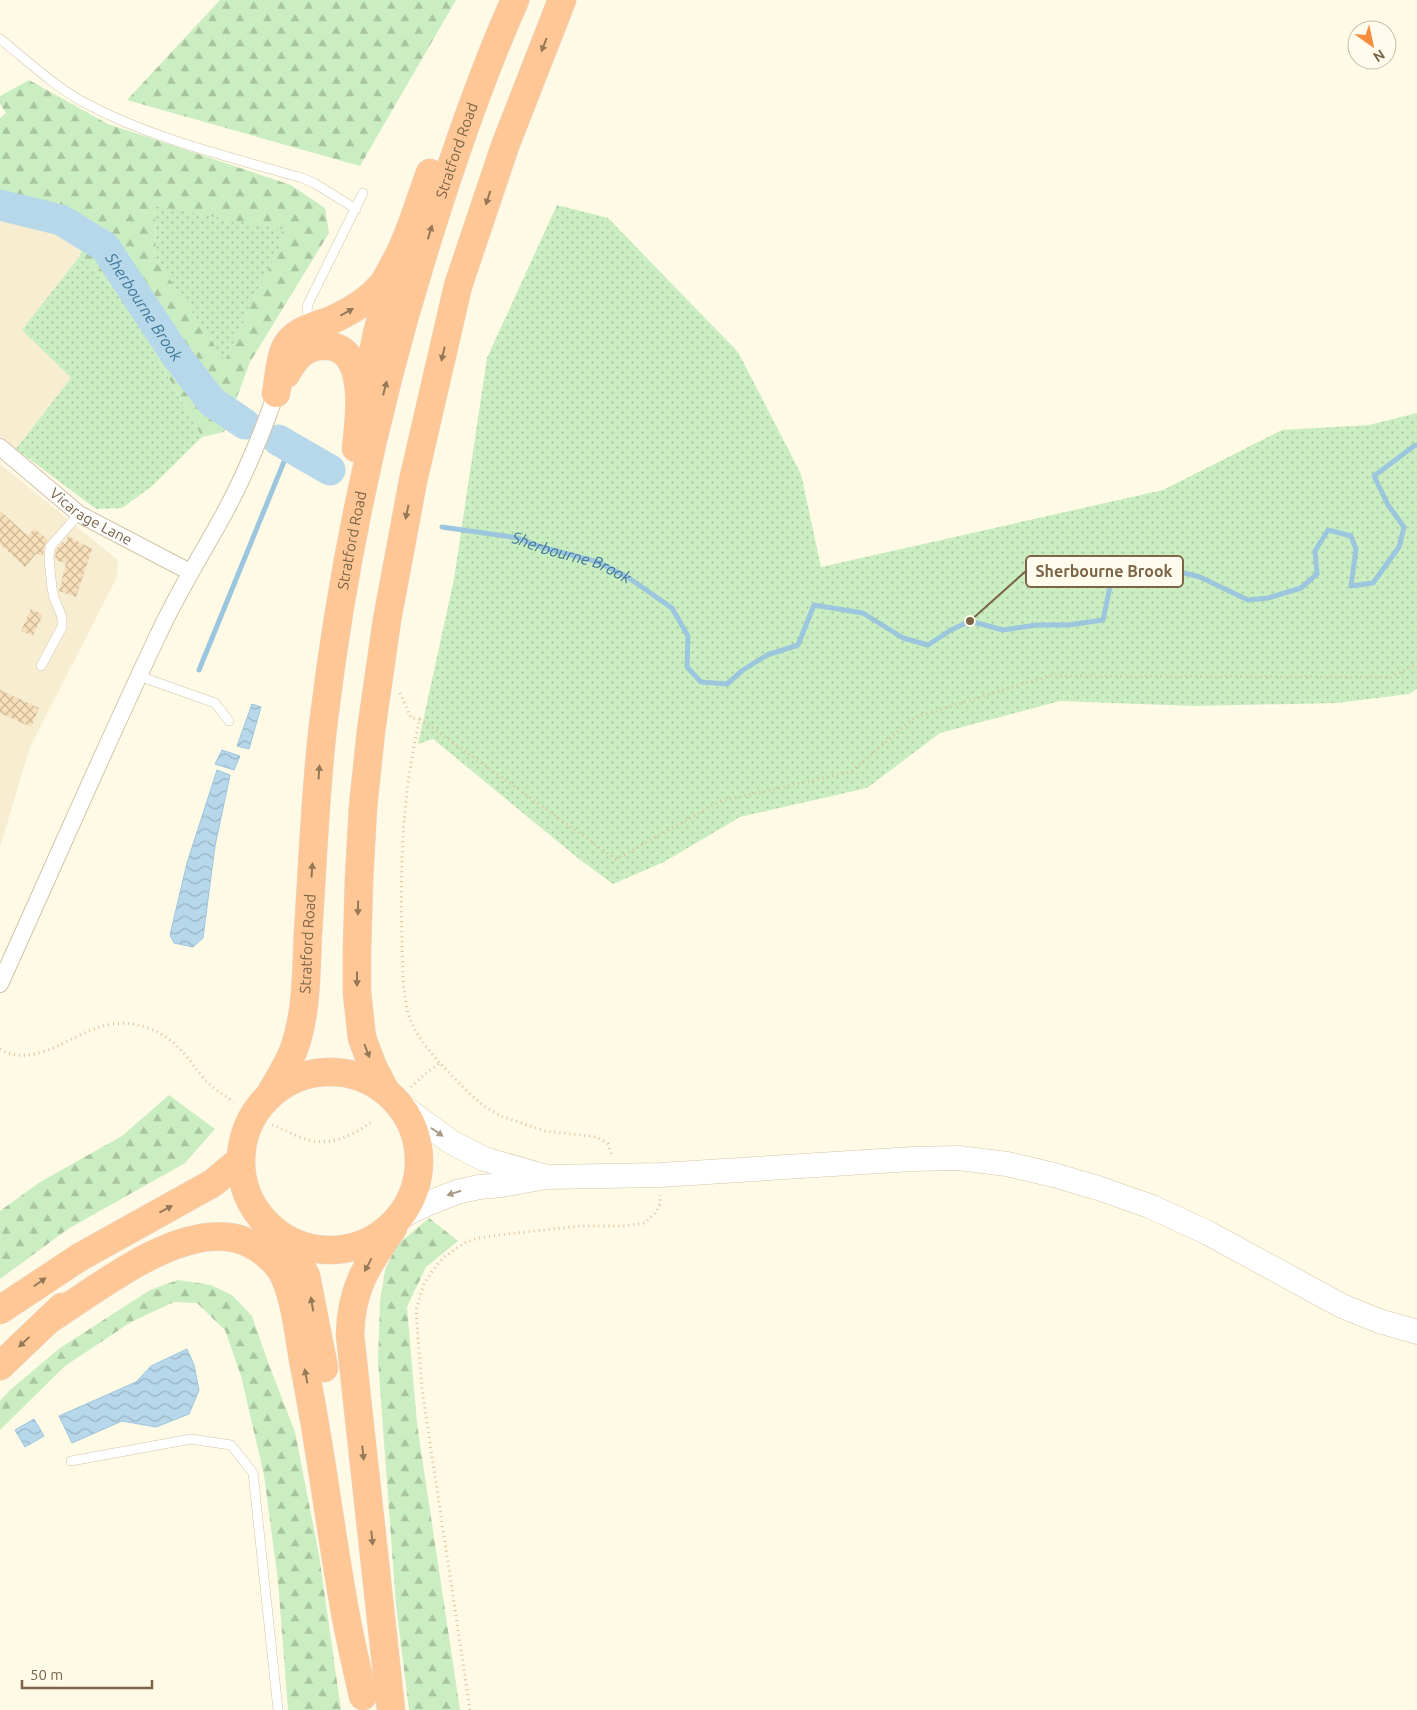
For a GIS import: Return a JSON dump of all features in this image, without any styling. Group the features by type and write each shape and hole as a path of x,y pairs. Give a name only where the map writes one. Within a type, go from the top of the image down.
{"highway":[{"path":"324,717 330,621 340,539 360,418 377,333 400,254 460,97 508,0"},
{"name":"Stratford Road","path":"269,1096 292,1055 303,1012 315,820 324,717 352,538 381,404 415,280 446,180 478,90 515,0"},
{"path":"390,1710 350,1335 353,1303 360,1282 372,1257 400,1220 413,1196 419,1178 419,1157 416,1138 397,1094 373,1067 362,1038 357,993 357,949 363,807 386,620 413,481 458,286 505,146 562,0"},
{"path":"276,393 285,347 292,339 311,326 341,315 371,296 384,283 400,254"},
{"path":"276,393 294,359 307,349 330,346 342,351 350,358 356,369 360,418"},
{"path":"364,1703 333,1420 306,1276 294,1254 248,1198 242,1184 239,1161 249,1129 269,1096 278,1088 289,1083 334,1071 354,1074 397,1094"},
{"path":"0,1310 80,1257 213,1183 239,1161"},
{"path":"0,1366 90,1280 134,1250 176,1229 199,1222 225,1220 277,1234 312,1247 341,1247 357,1244 400,1220"},
{"path":"50,1319 138,1263 171,1246 204,1237 229,1237 247,1242 261,1250 281,1271 287,1283 292,1303 316,1423 343,1601 364,1703"}],"main road":[{"path":"397,1094 451,1142 484,1159 546,1177"},
{"path":"400,1220 429,1203 457,1192 546,1177 660,1175 913,1159 959,1158 1008,1164 1054,1175 1152,1207 1208,1233 1342,1306 1417,1332"}],"street":[{"path":"0,984 139,676 190,572 224,514 262,433 276,393"},
{"name":"Vicarage Lane","path":"0,447 79,514 190,572"}],"lane":[{"path":"0,39 65,91 98,110 160,135 302,178 356,208"},
{"path":"311,326 307,310 308,304 363,193"},
{"path":"40,666 62,627 62,617 52,588 49,558 50,547 79,514"},
{"path":"139,676 215,703 229,721"},
{"path":"71,1461 191,1438 231,1446 253,1473 278,1710"}],"path":[{"path":"398,687 411,718 420,719 616,859 720,800 852,772 915,717 1049,676 1391,677 1417,664"},
{"path":"420,719 410,764 402,843 403,969 410,1018 424,1045 469,1093 484,1106 500,1116 545,1131 597,1137 608,1144 616,1176"},
{"path":"0,1049 6,1053 21,1056 61,1045 100,1027 113,1024 138,1025 161,1033 174,1043 186,1054 208,1083 234,1102"},
{"path":"397,1094 440,1063"},
{"path":"272,1125 306,1140 328,1142 361,1130 372,1121"},
{"path":"470,1710 422,1389 416,1318 418,1302 424,1284 444,1257 466,1242 479,1238 580,1226 622,1226 645,1223 657,1212 660,1204 660,1175"}],"shaded area":[{"path":"0,205 61,220 89,237 79,257 22,330 71,378 16,449 0,436"},
{"path":"0,464 118,560 117,577 30,747 0,847"}],"green space":[{"path":"220,0 456,0 360,166 127,100"},
{"path":"29,80 108,124 291,185 325,208 329,233 250,362 224,432 202,437 122,295 79,257 89,237 61,220 0,205 0,118 6,113 0,104 0,96","holes":["155,206 288,230 254,299 225,361 156,259"]},
{"path":"155,205 289,230 225,362 156,259"},
{"path":"557,205 608,218 738,352 801,474 821,567 1163,490 1282,430 1369,425 1417,413 1417,689 1409,694 1337,703 1194,706 1060,701 940,733 867,788 740,817 664,862 613,884 579,859 433,739 418,744 454,579 487,358"},
{"path":"79,257 122,295 202,437 151,487 122,508 96,509 16,449 71,378 22,330"},
{"path":"169,1095 215,1129 185,1163 68,1229 0,1279 0,1211 40,1182 122,1136"},
{"path":"429,1218 458,1241 426,1267 407,1307 417,1424 460,1710 409,1710 396,1605 378,1360 380,1302 385,1270 397,1245"},
{"path":"178,1280 211,1285 232,1295 252,1316 295,1432 319,1555 341,1710 288,1710 278,1582 264,1475 241,1376 225,1330 197,1303 174,1302 131,1322 65,1366 0,1430 0,1401 9,1391 60,1348 150,1290"}],"water":[{"path":"252,704 261,707 249,749 237,746"},
{"path":"222,750 240,756 234,770 215,764"},
{"path":"217,770 230,775 215,846 203,938 193,947 174,943 170,935 187,863"},
{"path":"187,1349 194,1365 199,1390 189,1414 156,1427 122,1421 72,1443 59,1416 136,1382 151,1366"},
{"path":"34,1419 44,1436 25,1447 15,1430"}],"building":[{"path":"0,511 28,536 34,528 48,540 44,546 43,556 36,554 25,567 0,544"},
{"path":"68,536 92,549 76,597 59,591 66,563 55,560 56,550 62,542 65,544"},
{"path":"31,609 43,614 33,636 21,631"},
{"path":"0,690 39,708 31,727 0,713"}],"waterway":[{"name":"Sherbourne Brook","path":"0,205 61,220 105,247 175,354 212,402 245,424"},
{"name":"Sherbourne Brook","path":"278,440 330,470"},
{"name":"Sherbourne Brook","path":"442,527 518,538 541,547 598,562 629,578 672,608 688,636 687,667 701,682 727,684 743,670 767,655 798,645 814,605 863,613 903,638 928,645 951,630 970,621 1003,630 1037,625 1068,625 1103,620 1111,582 1128,563 1153,565 1200,577 1248,600 1268,598 1301,588 1317,574 1315,551 1328,530 1351,536 1356,549 1351,586 1373,583 1399,547 1404,527 1388,505 1374,476 1417,445"},
{"path":"199,670 290,447"}],"place":[{"name":"Sherbourne Brook","path":"970,621"}]}
